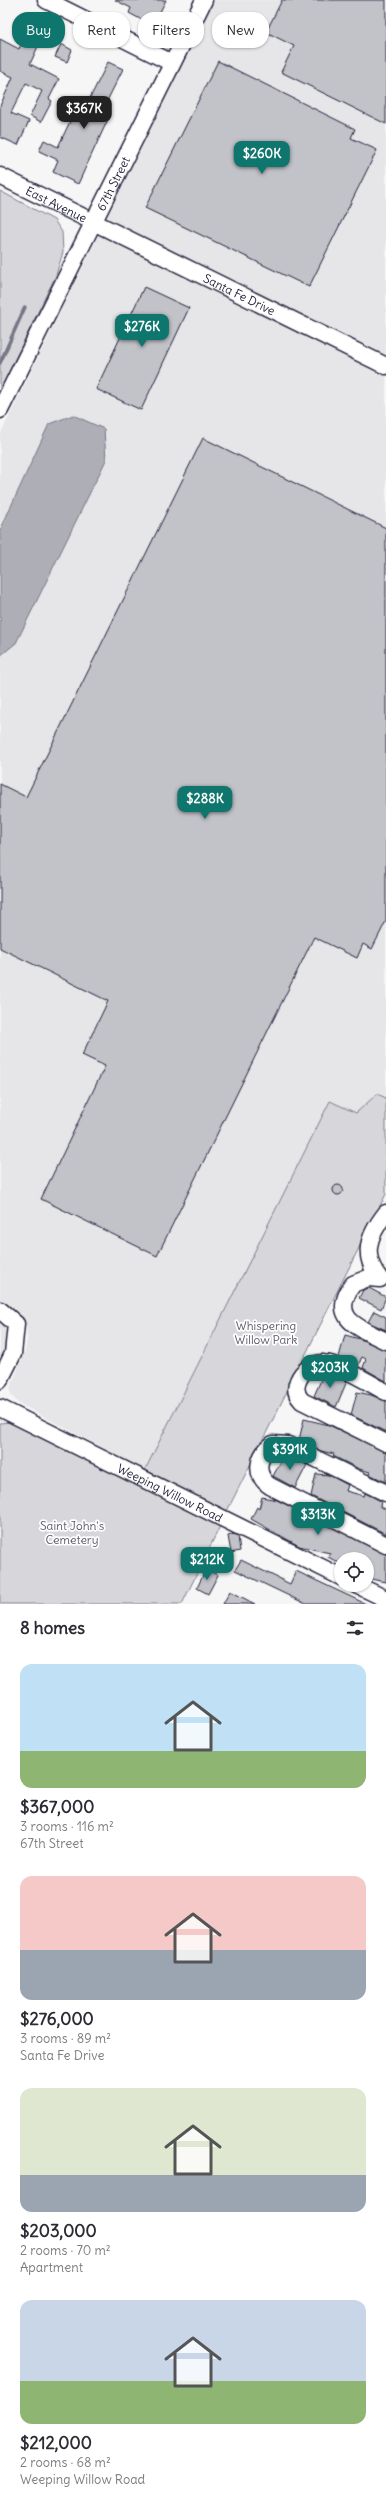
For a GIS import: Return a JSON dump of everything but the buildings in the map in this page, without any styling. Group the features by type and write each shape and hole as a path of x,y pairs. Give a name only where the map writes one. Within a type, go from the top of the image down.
{"street":[{"path":"46,0 172,63"},
{"name":"67th Street","path":"0,410 92,222 204,0"},
{"name":"East Avenue","path":"0,176 92,222"},
{"name":"Santa Fe Drive","path":"92,222 386,366"},
{"path":"383,1281 368,1262 367,1254 372,1237 386,1213"},
{"path":"383,1281 364,1279 353,1284 346,1295 344,1309 345,1316 354,1325 386,1341"},
{"path":"0,1310 16,1324 13,1354 0,1380"},
{"path":"386,1392 324,1363 311,1366 302,1375 296,1385 298,1397 302,1401 386,1443"},
{"name":"Weeping Willow Road","path":"0,1408 334,1574"},
{"path":"386,1494 288,1445 273,1444 264,1452 259,1464 260,1477 270,1486 386,1545"},
{"path":"371,1592 386,1600"}],"shaded area":[{"path":"214,0 386,0 386,1128 330,1101 145,1470 18,1403 11,1395 10,1388 25,1351 27,1339 26,1325 20,1314 0,1300 0,435 190,48 204,48 204,20"},
{"path":"73,415 104,429 106,460 16,643 0,656 0,530 49,424"},
{"path":"0,1315 12,1327 0,1372"}],"green space":[{"path":"0,191 54,220 62,232 63,252 56,275 0,390"},
{"name":"Whispering Willow Park","path":"377,1094 386,1098 386,1194 227,1511 145,1470 330,1101 356,1113"},
{"name":"Saint John's Cemetery","path":"10,1422 221,1524 182,1604 0,1604 0,1423"}],"waterway":[{"path":"0,363 25,307"}]}
